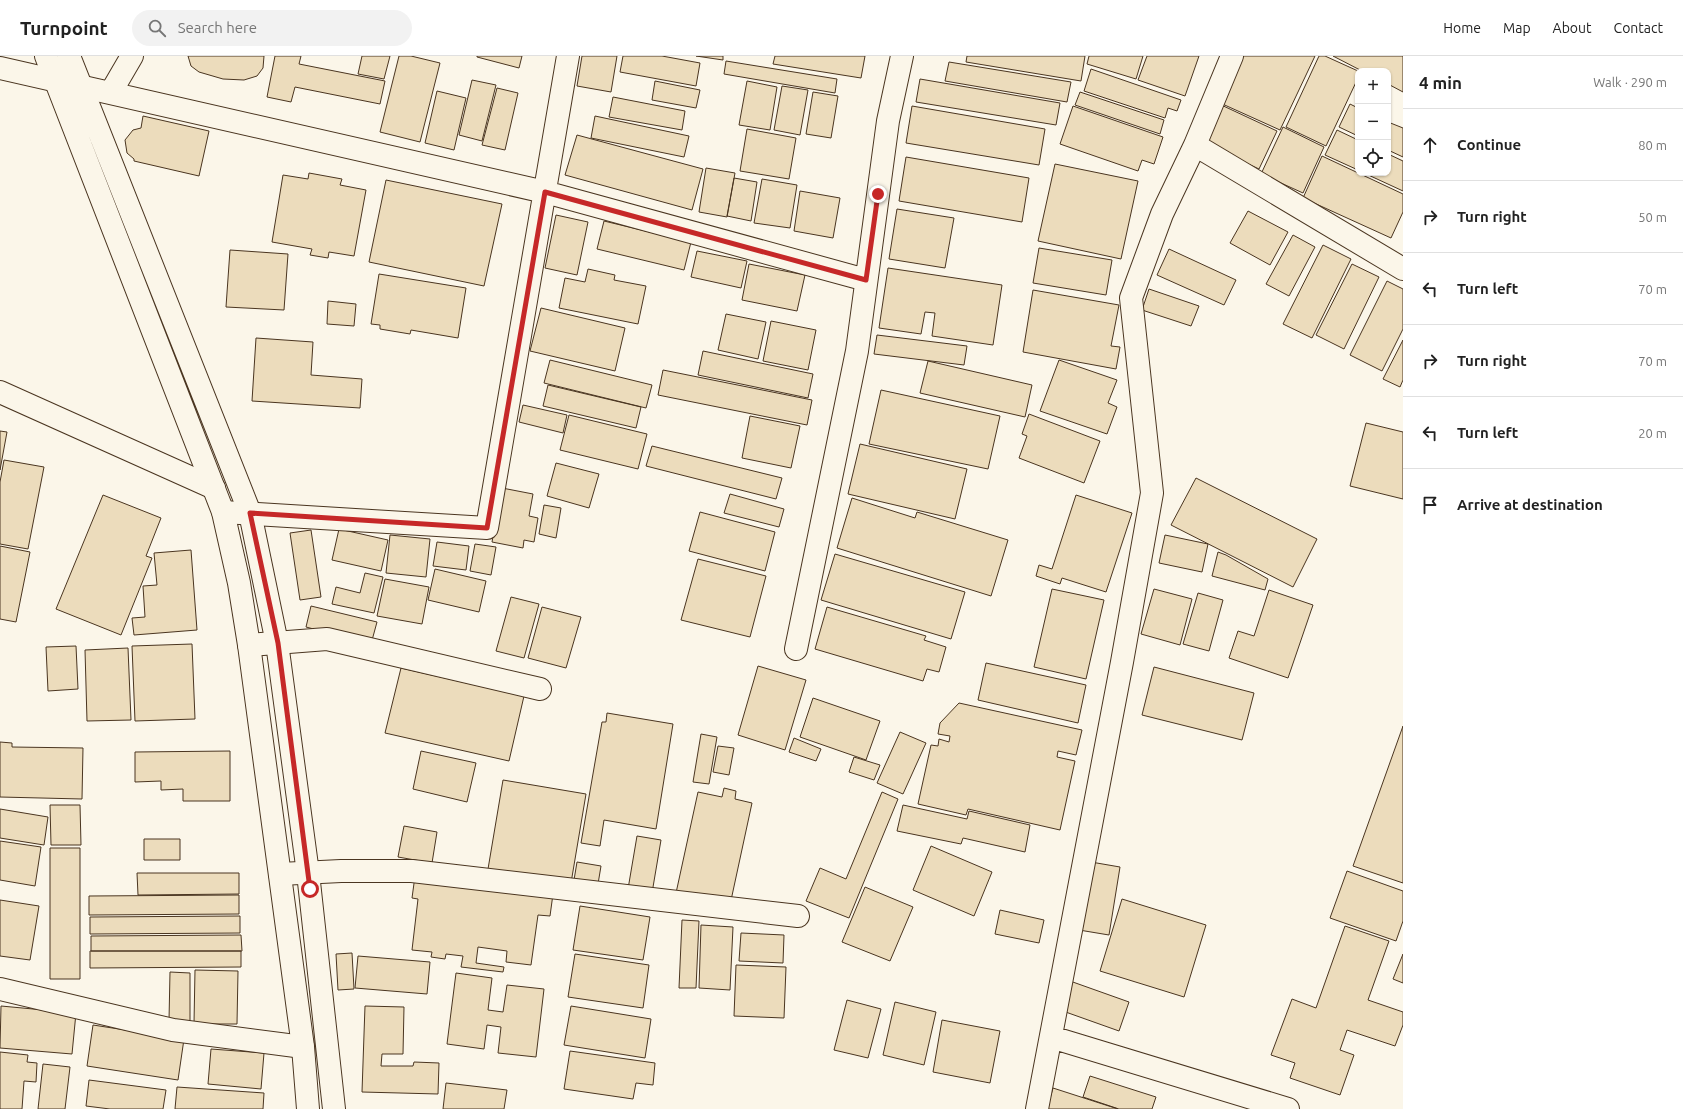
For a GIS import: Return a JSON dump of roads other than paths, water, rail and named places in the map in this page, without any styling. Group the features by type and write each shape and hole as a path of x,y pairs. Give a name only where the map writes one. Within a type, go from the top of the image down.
{"street":[{"path":"46,56 54,80 223,512 239,583 249,645 303,1047 308,1109"},
{"path":"68,56 250,513 278,643 308,873 334,1109"},
{"path":"111,92 132,56"},
{"path":"223,512 487,528 568,56"},
{"path":"796,649 857,351 888,121 902,56"},
{"path":"1037,1109 1122,662 1152,492 1131,298 1162,214 1195,145 1232,56"},
{"path":"0,68 111,92 545,192 866,280"},
{"path":"1195,145 1403,269"},
{"path":"0,392 214,488"},
{"path":"249,645 328,640 540,690"},
{"path":"280,874 341,871 412,871 798,916"},
{"path":"0,989 173,1030 303,1047"},
{"path":"1051,1037 1288,1109"}]}
